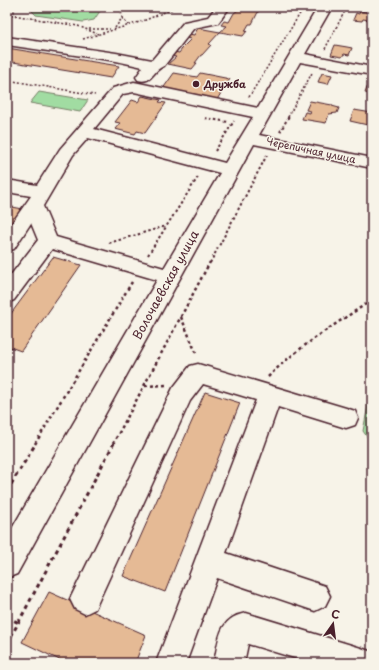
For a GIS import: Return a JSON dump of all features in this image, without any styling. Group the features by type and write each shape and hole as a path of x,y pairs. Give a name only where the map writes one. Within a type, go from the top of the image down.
{"street":[{"path":"7,41 116,57 153,65 159,63 189,25 213,20 223,7"},
{"path":"308,7 325,8"},
{"name":"Волочаевская улица","path":"7,564 171,277 230,170 325,8"},
{"path":"296,57 372,71"},
{"path":"134,87 153,65"},
{"path":"7,244 38,199 66,153 85,132 118,90 134,87 264,114"},
{"path":"85,132 230,170"},
{"name":"Черепичная улица","path":"250,138 372,163"},
{"path":"7,186 38,199"},
{"path":"38,199 48,241"},
{"path":"48,241 171,277"},
{"path":"7,295 48,241"},
{"path":"85,599 181,395 198,373 346,418"},
{"path":"171,663 208,561 263,393"},
{"path":"208,561 315,596"},
{"path":"229,663 235,635 240,629 246,628 361,663"}],"path":[{"path":"12,7 16,16"},
{"path":"121,7 122,18 128,24"},
{"path":"58,48 128,24 160,16 177,7"},
{"path":"7,491 140,268 242,109 304,7"},
{"path":"7,644 347,7"},
{"path":"7,14 78,26 98,34"},
{"path":"114,29 122,18"},
{"path":"87,29 114,29"},
{"path":"7,80 112,98"},
{"path":"83,251 166,226"},
{"path":"263,393 286,359 372,300"},
{"path":"181,317 206,376"},
{"path":"7,617 19,623"}],"green space":[{"path":"36,7 88,7 100,11 94,20 83,22 36,15 32,11"},
{"path":"39,92 88,100 80,112 30,103"},
{"path":"372,385 372,444 363,431"}],"building":[{"path":"235,7 263,7 260,8 252,24 249,24 245,31 247,31 243,36 220,32 227,26 221,25 224,21 229,22 234,13 238,10 233,9"},
{"path":"360,11 372,13 369,20 353,20 356,13 359,14"},
{"path":"198,28 220,32 209,44 211,45 201,55 192,69 168,64 176,57 170,56 174,52 179,53 191,39 185,38 189,34 194,35"},
{"path":"335,45 352,48 349,55 344,54 342,57 331,55"},
{"path":"7,48 119,66 111,78 7,61"},
{"name":"Дружба","path":"174,73 197,77 200,73 230,79 216,101 162,90"},
{"path":"322,73 332,75 328,84 318,82"},
{"path":"370,80 372,80 372,94 365,93"},
{"path":"142,96 161,100 159,102 166,103 145,133 137,131 135,134 115,129 120,123 115,122 132,100 138,102"},
{"path":"310,101 332,105 339,108 337,113 329,114 326,123 302,119 305,112 310,113 311,111 306,110"},
{"path":"354,110 372,113 372,126 350,121"},
{"path":"7,206 23,209 9,229 7,229"},
{"path":"53,257 81,265 21,351 7,346 7,319"},
{"path":"205,392 240,403 165,592 123,576"},
{"path":"49,592 146,635 135,663 66,663 22,642"}],"place":[{"name":"Дружба","path":"196,84"}]}
